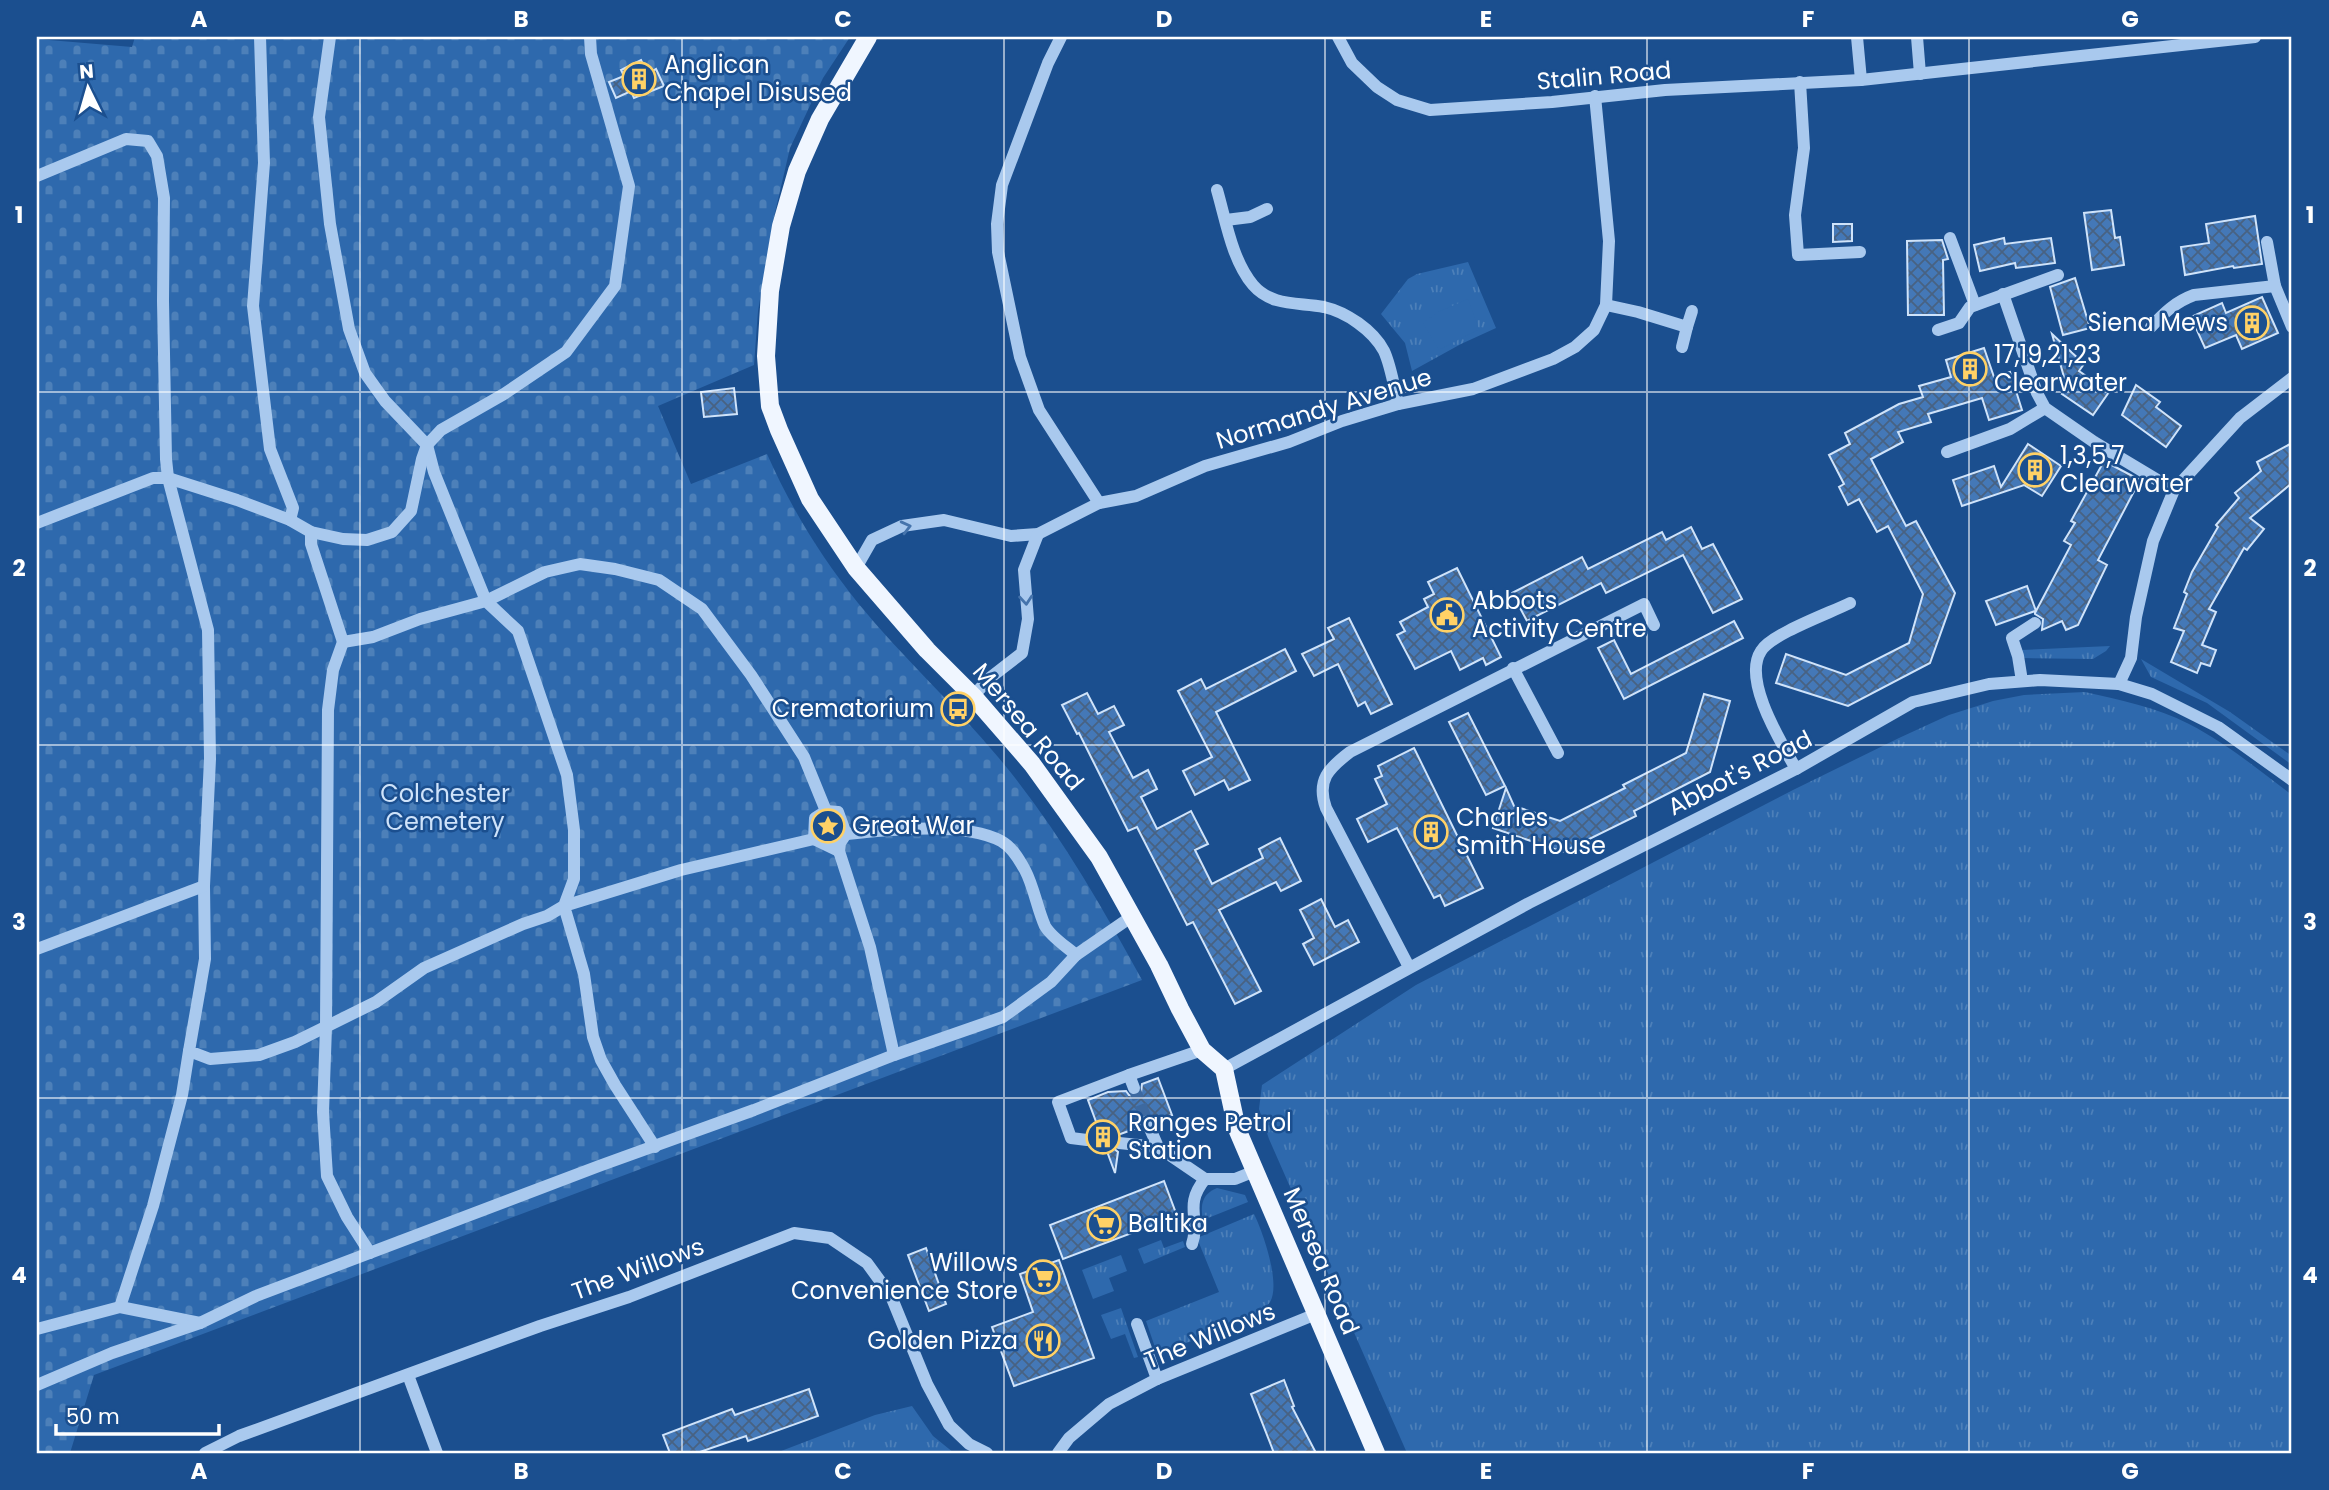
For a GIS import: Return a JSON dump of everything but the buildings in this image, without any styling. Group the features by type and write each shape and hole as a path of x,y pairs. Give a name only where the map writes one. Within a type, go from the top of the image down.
{"main road":[{"name":"Mersea Road","path":"868,37 833,94 797,171 781,226 770,291 766,356 771,406 785,446 810,499 856,568 927,650 973,696 1052,790 1099,857 1202,1050 1224,1069 1237,1129 1376,1453"}],"street":[{"path":"260,37 264,163 253,306 270,449 293,508 289,520"},
{"path":"330,37 319,117 330,224 349,329 365,373 385,401 427,445 434,472 486,601 518,631 566,775 574,830 574,879 564,906 584,974 593,1037 601,1060 615,1085 655,1147"},
{"path":"37,523 153,478 168,478 289,520 311,532 342,539 367,540 392,532 411,511 427,445 441,430 504,394 566,352 615,286 629,186 591,54 590,37"},
{"path":"1061,37 1048,63 1002,185 997,224 998,252 1020,357 1039,410 1099,503"},
{"name":"Stalin Road","path":"1338,37 1352,63 1377,87 1397,100 1430,110 1552,102 1595,96 1861,80 2174,41 2255,37"},
{"path":"1857,37 1861,80"},
{"path":"1917,37 1920,74"},
{"path":"1800,82 1804,148 1795,215 1798,255 1860,252"},
{"name":"Normandy Avenue","path":"856,568 872,540 902,526 944,520 1011,536 1038,534 1099,503 1136,496 1205,466 1289,442 1398,404 1473,389 1553,359 1576,347 1594,330 1606,305 1609,241 1595,96"},
{"path":"37,176 126,139 148,141 157,156 164,198 164,432 168,478 208,630 209,786 204,886 205,959 182,1095 153,1206 120,1307"},
{"path":"1217,190 1238,260 1254,287 1279,303 1324,307 1341,313 1360,325 1384,351 1398,404"},
{"path":"1226,220 1250,217 1267,209"},
{"path":"1950,238 1973,306"},
{"path":"2267,242 2275,286 2292,327"},
{"path":"1938,330 1959,323 1973,306 2058,275"},
{"path":"2151,327 2168,308 2182,300 2210,292 2275,286"},
{"path":"2003,294 2036,393 2045,408 2094,442 2174,490"},
{"path":"1606,305 1687,327"},
{"path":"1682,347 1692,311"},
{"path":"2119,684 2131,658 2136,617 2153,541 2174,490 2240,418 2292,379"},
{"path":"1947,452 2010,429 2045,408"},
{"path":"311,532 311,544 343,642 333,670 328,710 323,1112 327,1176 347,1217 370,1253"},
{"path":"973,696 991,677 1022,653 1028,620 1024,570 1038,534"},
{"path":"343,642 373,637 420,619 486,601 545,572 580,564 659,580 702,609 732,647 804,757 826,811"},
{"path":"1796,769 1756,685 1755,664 1762,649 1789,631 1850,603"},
{"path":"1409,967 1326,808 1321,794 1327,775 1350,752 1644,604 1654,625"},
{"path":"2022,681 2012,638 2035,624"},
{"path":"1513,668 1558,752"},
{"name":"Abbot's Road","path":"1224,1069 1529,903 1796,769 1913,702 1989,684 2022,681 2119,684 2152,694 2218,727 2292,780"},
{"path":"814,839 815,818 826,811 838,812 846,834"},
{"path":"846,834 963,830 1003,842 1015,853 1026,872 1046,928 1076,956"},
{"path":"846,834 840,843 839,851 870,947 894,1055"},
{"path":"189,1051 209,1059 259,1055 295,1042 376,1002 424,968 547,916 564,906 681,870 814,839 839,851"},
{"path":"37,950 204,886"},
{"path":"37,1385 112,1353 200,1324 256,1296 894,1055 1003,1017 1051,982 1076,956 1131,917"},
{"path":"1087,1140 1071,1138 1058,1102 1132,1081 1202,1050"},
{"path":"1148,1124 1158,1147"},
{"path":"1119,1143 1158,1147 1205,1179 1235,1179 1255,1171"},
{"path":"1192,1244 1196,1233 1192,1209 1196,1190 1205,1179"},
{"name":"The Willows","path":"205,1453 239,1436 540,1326 629,1297 794,1233 830,1238 867,1263 891,1296 927,1384 950,1425 969,1444 987,1453"},
{"path":"37,1329 120,1307 200,1324"},
{"name":"The Willows","path":"1058,1453 1069,1438 1109,1404 1157,1379 1317,1314"},
{"path":"1137,1324 1157,1379"},
{"path":"408,1375 437,1453"}],"green space":[{"name":"Colchester Cemetery","path":"135,37 850,37 823,78 790,148 773,221 758,311 754,365 658,406 691,484 767,454 797,513 844,586 981,737 1039,810 1093,894 1142,980 94,1375 70,1453 37,1453 37,39 132,47"},
{"path":"1468,262 1496,328 1412,371 1405,343 1381,314 1408,279 1417,274"},
{"path":"1468,299 1479,329 1439,350 1423,323 1438,312"},
{"path":"2110,646 2093,659 2023,658 2021,650"},
{"path":"2141,659 2230,712 2292,756 2292,765 2207,703 2151,677"},
{"path":"2085,692 2151,709 2189,724 2229,748 2292,795 2292,1453 1407,1453 1269,1139 1259,1109 1262,1085 1416,985 1899,738 1949,715 1993,701 2024,695"},
{"path":"1217,1188 1245,1195 1248,1202 1203,1220 1203,1201 1208,1193"},
{"path":"1254,1214 1266,1245 1272,1271 1273,1294 1270,1302 1263,1309 1235,1324 1157,1353 1146,1321 1219,1292 1197,1238"},
{"path":"1161,1240 1164,1248 1183,1241 1185,1247 1144,1264 1138,1249"},
{"path":"1121,1255 1127,1271 1109,1278 1114,1291 1093,1299 1082,1270"},
{"path":"1121,1308 1138,1357 1134,1358 1125,1334 1111,1339 1101,1315"},
{"path":"912,1406 933,1436 954,1453 776,1453 875,1415"}],"tunnel":[{"path":"1134,1088 1148,1124"},
{"path":"1087,1140 1119,1143"}],"place":[{"name":"Anglican Chapel Disused","path":"639,79"},
{"name":"Siena Mews","path":"2252,323"},
{"name":"17,19,21,23 Clearwater","path":"1970,369"},
{"name":"1,3,5,7 Clearwater","path":"2035,470"},
{"name":"Abbots Activity Centre","path":"1447,615"},
{"name":"Crematorium","path":"958,709"},
{"name":"Great War","path":"828,826"},
{"name":"Charles Smith House","path":"1431,832"},
{"name":"Ranges Petrol Station","path":"1103,1137"},
{"name":"Baltika","path":"1104,1224"},
{"name":"Willows Convenience Store","path":"1043,1277"},
{"name":"Golden Pizza","path":"1043,1341"}]}
